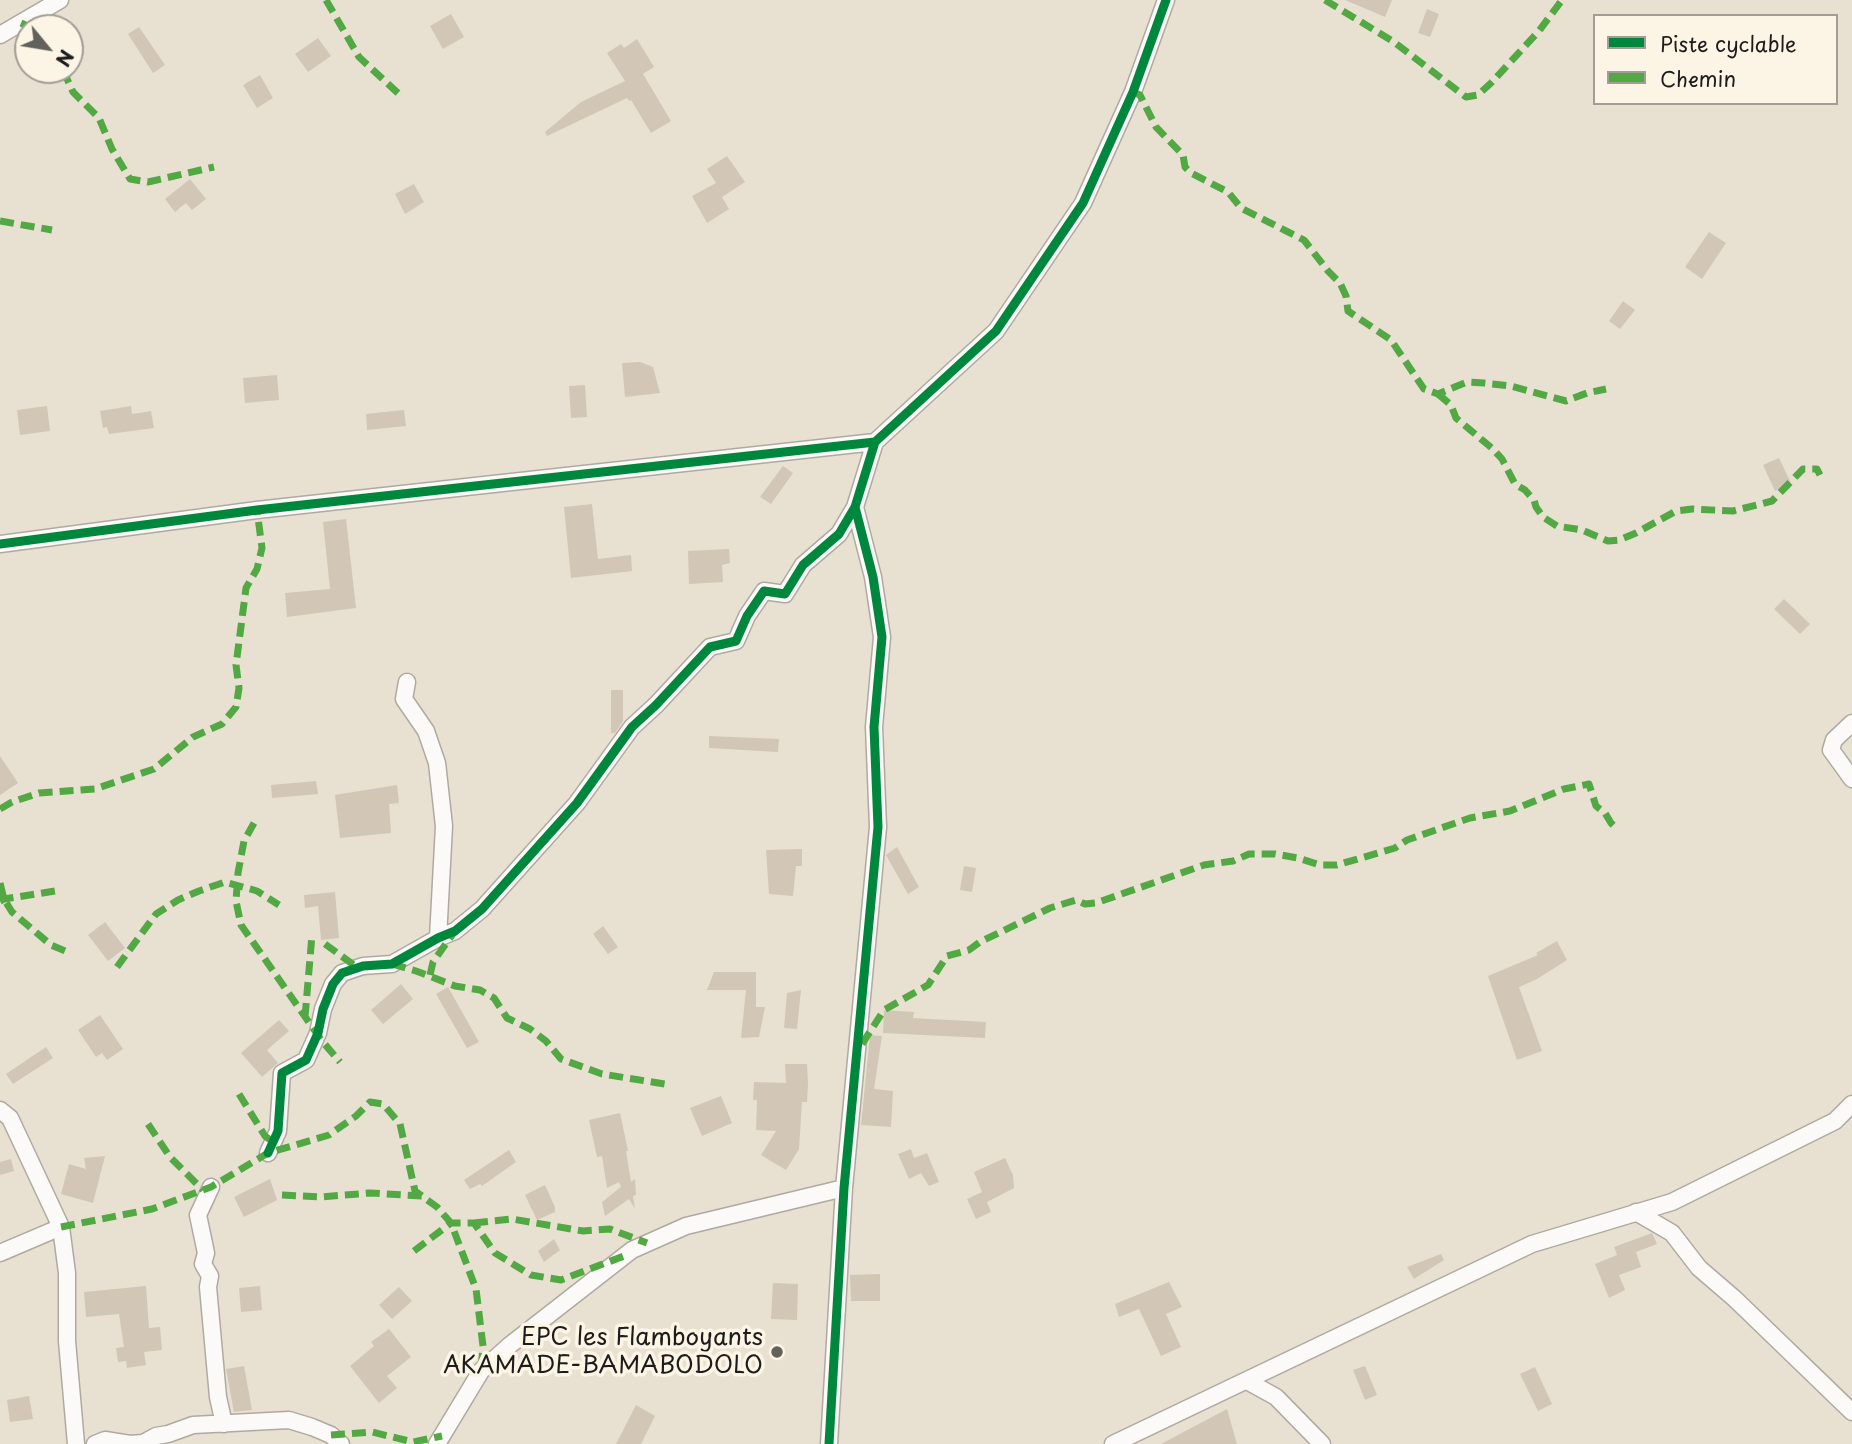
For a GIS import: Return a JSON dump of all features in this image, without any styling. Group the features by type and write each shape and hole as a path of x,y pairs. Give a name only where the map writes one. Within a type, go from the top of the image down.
{"street":[{"path":"0,35 60,0"},
{"path":"268,1153 278,1131 282,1073 306,1060 318,1034 323,1009 333,984 342,973 363,966 392,964 454,932 482,909 577,803 632,727 710,647 736,642 747,617 764,591 785,594 803,565 839,534 855,507 875,442 996,331 1083,202 1132,92 1166,0"},
{"path":"0,544 257,510 875,442"},
{"path":"829,1444 844,1188 878,827 874,727 882,637 873,577 855,507"},
{"path":"407,682 404,699 426,731 437,763 444,825 438,938"},
{"path":"1852,723 1834,740 1830,750 1852,779"},
{"path":"1113,1444 1532,1244 1672,1202 1835,1121 1852,1104"},
{"path":"0,1110 10,1118 61,1227 67,1273 67,1341 76,1444"},
{"path":"211,1187 198,1215 206,1253 203,1264 210,1276 208,1287 223,1424"},
{"path":"438,1444 481,1371 510,1345 632,1250 686,1226 844,1188"},
{"path":"1636,1212 1672,1233 1699,1268 1852,1412"},
{"path":"0,1253 61,1227"},
{"path":"1247,1381 1276,1396 1322,1444"},
{"path":"95,1444 105,1440 143,1443 193,1424 289,1420 331,1435 341,1444"}],"building":[{"path":"1345,0 1392,0 1385,17"},
{"path":"1427,9 1439,14 1430,37 1418,33"},
{"path":"451,14 464,37 443,49 430,26"},
{"path":"139,27 165,65 153,73 128,34"},
{"path":"318,38 331,56 308,72 295,54"},
{"path":"637,39 654,67 643,74 671,121 651,133 631,100 627,98 547,136 545,132 581,102 625,81 607,53 621,44 624,48"},
{"path":"260,75 273,98 257,108 243,85"},
{"path":"727,156 745,182 722,197 729,209 707,223 692,196 716,183 707,169"},
{"path":"190,179 206,199 192,210 186,203 175,212 165,199"},
{"path":"414,184 424,202 405,214 395,194"},
{"path":"1709,232 1726,243 1702,279 1685,267"},
{"path":"1623,301 1635,310 1620,329 1609,321"},
{"path":"640,362 653,367 660,393 625,397 622,363"},
{"path":"277,375 279,400 245,403 243,378"},
{"path":"585,385 587,417 571,418 569,386"},
{"path":"47,406 50,431 20,435 17,410"},
{"path":"131,406 132,414 151,411 154,428 109,434 107,427 103,428 100,411"},
{"path":"404,410 406,426 367,430 366,414"},
{"path":"1779,458 1791,483 1775,491 1763,465"},
{"path":"783,466 793,473 771,504 760,497"},
{"path":"592,504 598,559 631,555 632,571 571,578 564,507"},
{"path":"346,519 356,608 287,617 285,593 330,589 323,522"},
{"path":"729,549 730,563 722,565 723,582 689,584 688,551"},
{"path":"1784,599 1810,624 1800,634 1774,609"},
{"path":"611,690 623,690 623,721 615,733 611,733"},
{"path":"709,736 779,739 778,752 709,748"},
{"path":"0,756 18,783 0,795"},
{"path":"316,781 318,794 272,798 271,785"},
{"path":"397,785 399,803 389,804 391,833 340,838 335,795"},
{"path":"897,847 919,887 908,894 886,855"},
{"path":"802,849 802,866 796,866 793,896 769,894 766,850"},
{"path":"964,866 976,868 972,892 960,890"},
{"path":"335,892 339,938 321,940 318,906 305,908 304,895"},
{"path":"105,922 125,948 108,961 88,935"},
{"path":"603,926 618,947 608,954 593,934"},
{"path":"1557,941 1567,960 1519,987 1542,1051 1517,1060 1488,976 1538,955 1536,953"},
{"path":"714,972 756,972 756,1007 765,1007 759,1037 741,1038 746,990 707,990"},
{"path":"401,984 413,999 383,1024 371,1010"},
{"path":"448,987 479,1042 467,1048 436,994"},
{"path":"801,990 797,1029 784,1028 787,993"},
{"path":"884,1010 914,1012 913,1018 986,1022 985,1038 883,1033"},
{"path":"100,1015 123,1049 107,1060 102,1053 96,1057 78,1030"},
{"path":"279,1020 289,1031 267,1050 278,1063 262,1077 241,1053"},
{"path":"870,1035 882,1036 874,1089 893,1091 891,1127 861,1125"},
{"path":"46,1047 53,1058 13,1084 6,1074"},
{"path":"785,1064 807,1064 808,1084 807,1102 802,1102 799,1149 786,1170 761,1155 776,1131 756,1130 757,1100 753,1100 754,1082 786,1083"},
{"path":"721,1096 732,1123 702,1136 690,1108"},
{"path":"620,1113 631,1182 635,1179 635,1209 629,1199 605,1216 602,1202 621,1187 619,1182 607,1188 602,1156 597,1157 589,1120"},
{"path":"911,1149 914,1158 927,1153 939,1182 929,1186 921,1173 909,1179 898,1154"},
{"path":"509,1150 516,1162 482,1186 480,1184 470,1189 464,1180"},
{"path":"105,1156 93,1203 61,1194 69,1164 86,1169 84,1158"},
{"path":"1005,1158 1013,1175 1014,1188 987,1202 991,1212 976,1219 967,1199 982,1192 974,1172"},
{"path":"11,1159 14,1171 0,1175 0,1162"},
{"path":"270,1179 277,1200 244,1217 234,1197"},
{"path":"545,1185 555,1212 537,1220 525,1195"},
{"path":"1652,1233 1657,1244 1636,1252 1641,1267 1619,1275 1625,1290 1609,1298 1595,1264 1617,1255 1614,1247"},
{"path":"554,1239 560,1250 544,1262 538,1251"},
{"path":"1441,1254 1444,1260 1414,1279 1407,1267"},
{"path":"880,1274 880,1301 851,1301 850,1275"},
{"path":"1169,1282 1182,1307 1166,1314 1181,1347 1161,1356 1139,1309 1119,1317 1115,1304"},
{"path":"773,1283 798,1284 797,1320 771,1319"},
{"path":"146,1286 149,1328 160,1327 162,1350 144,1352 146,1365 127,1368 126,1361 118,1362 116,1348 124,1347 119,1314 86,1317 84,1292"},
{"path":"260,1286 262,1310 241,1312 239,1288"},
{"path":"399,1287 412,1301 392,1319 379,1305"},
{"path":"389,1329 411,1357 387,1376 397,1388 379,1403 350,1366 374,1346 371,1342"},
{"path":"244,1366 252,1410 234,1412 226,1369"},
{"path":"1365,1366 1377,1395 1365,1400 1353,1370"},
{"path":"1535,1367 1552,1404 1538,1411 1520,1374"},
{"path":"29,1396 33,1419 10,1422 7,1400"},
{"path":"636,1405 655,1416 641,1444 616,1444"},
{"path":"1227,1409 1237,1444 1161,1444"}],"marked path":[{"path":"326,0 359,57 400,95"},
{"path":"1325,0 1394,42 1466,97 1478,95 1491,83 1539,31 1562,0"},
{"path":"69,84 73,92 99,118 112,149 130,179 148,182 214,167"},
{"path":"1133,92 1140,95 1156,127 1183,155 1185,167 1191,173 1228,192 1241,208 1304,240 1340,283 1346,296 1348,311 1391,340 1424,389 1438,394 1467,382 1484,383 1511,386 1566,401 1606,389"},
{"path":"0,221 52,230"},
{"path":"1438,394 1451,405 1456,418 1502,459 1515,484 1534,500 1543,517 1557,526 1582,530 1608,541 1636,533 1676,511 1733,511 1772,501 1803,469 1817,469 1820,475"},
{"path":"0,809 39,793 95,789 154,769 193,737 222,724 236,707 239,688 236,665 246,588 257,569 262,548 257,510"},
{"path":"862,1044 884,1010 928,985 947,956 969,950 1050,908 1076,900 1085,904 1096,903 1204,865 1233,861 1249,854 1275,854 1320,865 1337,865 1395,848 1407,840 1470,818 1510,811 1564,789 1589,784 1596,806 1618,830"},
{"path":"254,823 244,841 238,873 236,901 241,925 322,1041 340,1062"},
{"path":"117,967 156,914 199,891 225,882 257,891 279,905"},
{"path":"0,883 4,899 12,912 51,945 70,953"},
{"path":"0,901 55,891"},
{"path":"430,975 433,962 455,931"},
{"path":"305,1017 312,935"},
{"path":"325,944 358,968"},
{"path":"392,964 455,986 480,990 494,998 507,1018 530,1029 546,1041 561,1059 602,1074 665,1084"},
{"path":"239,1094 265,1136 273,1142"},
{"path":"61,1227 152,1209 211,1187 268,1153 329,1135 356,1116 370,1102 383,1104 400,1124 415,1191 437,1207 451,1223 476,1289 483,1346 481,1371"},
{"path":"148,1124 170,1157 203,1190"},
{"path":"282,1195 320,1197 370,1193 422,1196"},
{"path":"474,1223 512,1219 583,1231 610,1229 647,1243"},
{"path":"414,1251 451,1223 474,1223 495,1253 531,1275 561,1280 624,1256"},
{"path":"331,1435 372,1432 413,1442 442,1436"}],"cycle path":[{"path":"829,1444 844,1188 878,827 874,727 882,637 873,577 855,507 875,442 996,331 1083,203 1133,92 1166,0"},
{"path":"0,544 257,510 875,442"},
{"path":"268,1153 278,1131 282,1073 306,1060 318,1033 323,1009 333,984 342,973 363,966 392,964 455,931 482,909 577,803 632,727 710,647 736,641 747,616 764,591 785,594 803,565 839,534 855,507"}],"place":[{"name":"EPC les Flamboyants AKAMADE-BAMABODOLO","path":"777,1352"}]}
